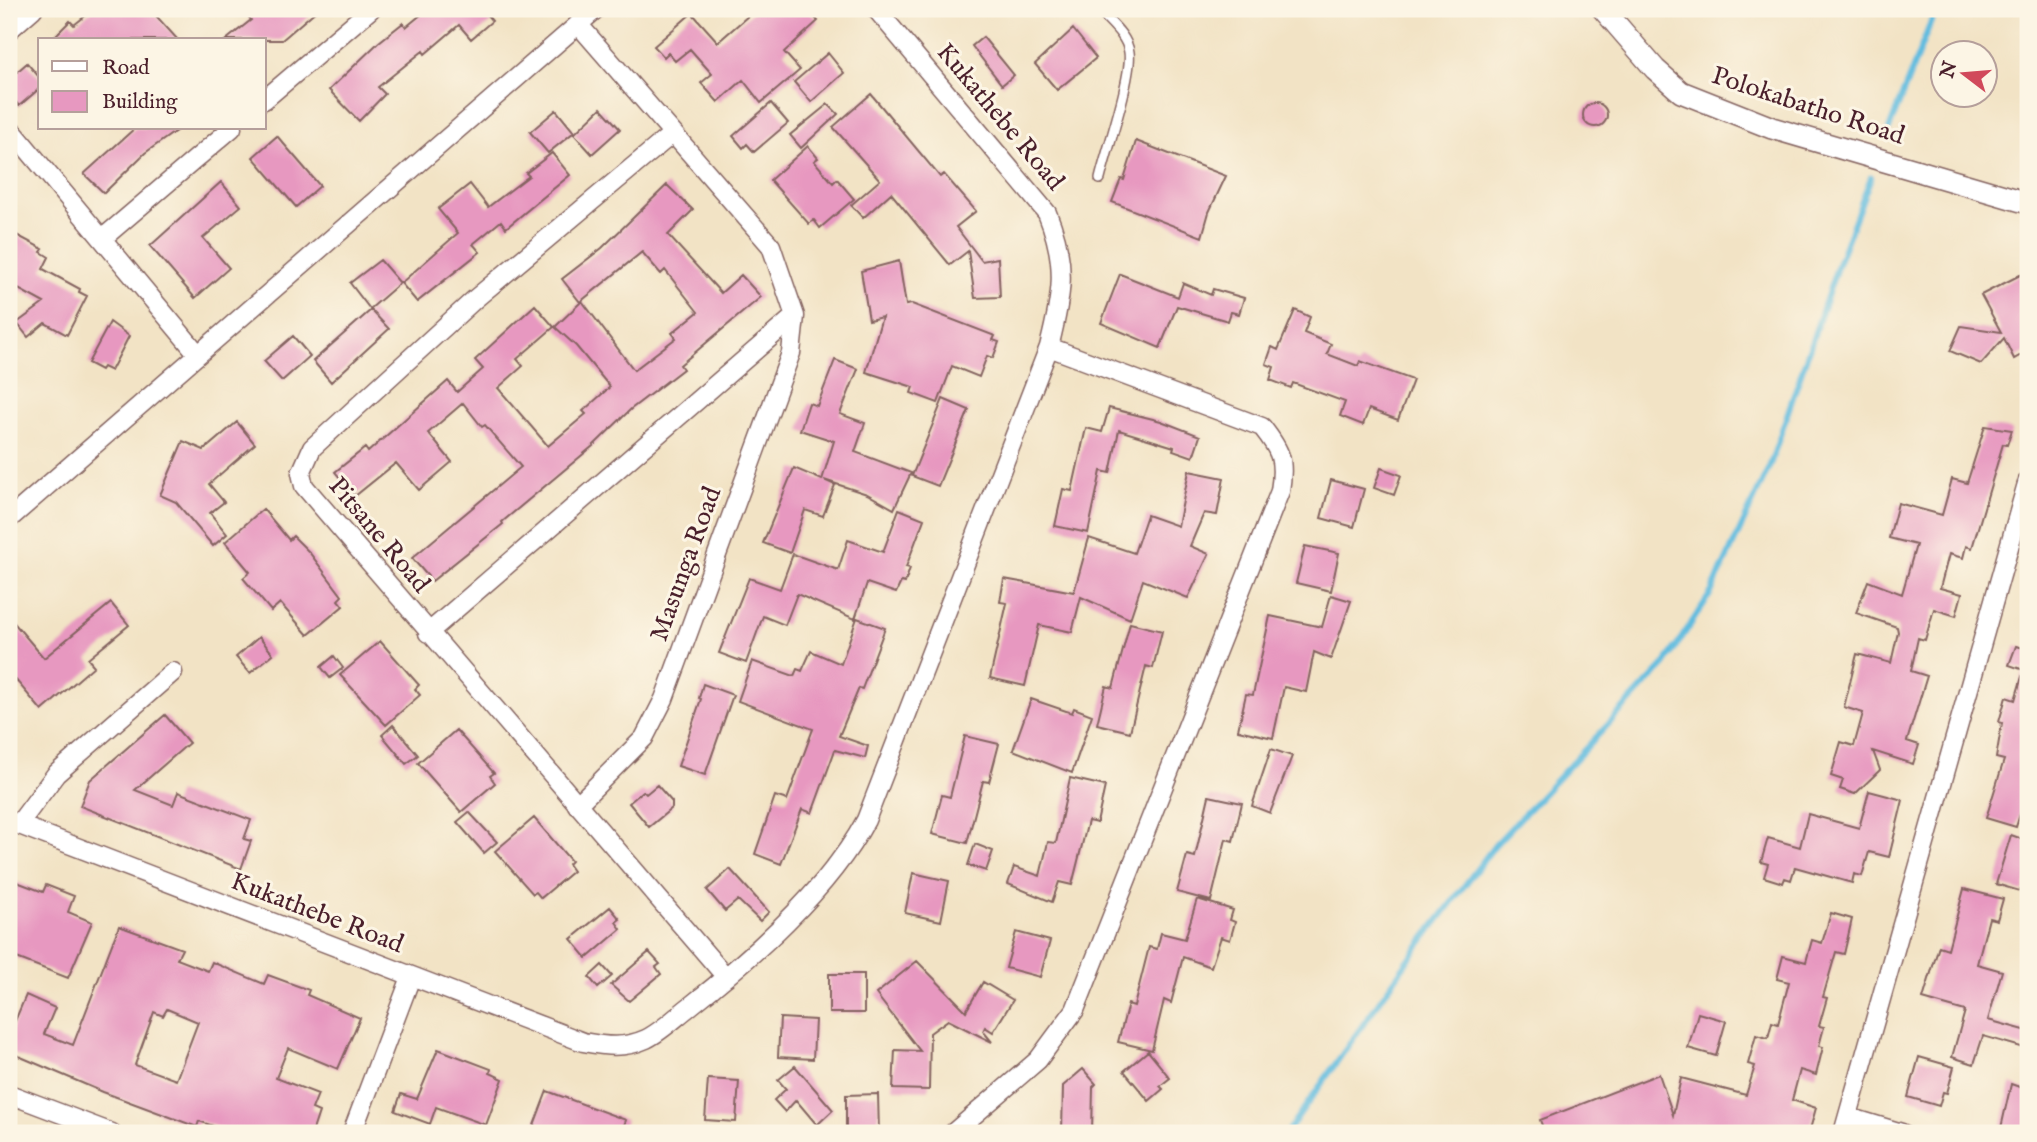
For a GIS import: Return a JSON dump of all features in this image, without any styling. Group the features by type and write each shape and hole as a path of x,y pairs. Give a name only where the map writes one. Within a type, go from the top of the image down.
{"street":[{"path":"9,30 33,9"},
{"path":"266,98 371,9"},
{"path":"9,519 596,9"},
{"name":"Kukathebe Road","path":"13,823 583,1042 609,1047 630,1045 649,1038 726,978 829,877 849,853 866,820 1049,347 1062,294 1056,234 1046,213 876,9"},
{"name":"Polokabatho Road","path":"1603,9 1655,69 1681,92 1773,128 2028,203"},
{"path":"428,633 795,316 781,267 771,246 578,24"},
{"path":"9,127 197,353"},
{"path":"103,238 230,130"},
{"name":"Pitsane Road","path":"672,134 475,299 312,448 305,458 302,472 304,486 726,978"},
{"name":"Masunga Road","path":"577,805 644,738 664,699 791,354 795,316"},
{"path":"953,1133 1038,1060 1075,1010 1280,491 1284,468 1278,447 1262,427 1049,347"},
{"path":"1902,1133 1846,1125 2028,480"},
{"path":"13,823 56,774 173,672"},
{"path":"352,1133 411,977"},
{"path":"9,1094 112,1133"}],"lane":[{"path":"1098,9 1121,34 1129,51 1127,74 1100,179"}],"building":[{"path":"94,9 150,9 176,38 53,38 70,21 74,25"},
{"path":"243,9 318,9 282,40 228,38 251,20"},
{"path":"428,9 482,9 492,21 471,39 459,25 425,54 423,51 378,87 385,94 359,121 329,90 379,42 403,23 406,27"},
{"path":"756,9 807,9 818,21 784,52 800,70 761,103 743,80 718,102 701,83 712,74 690,49 675,61 668,53 664,57 654,46 692,13 718,42"},
{"path":"1073,29 1096,58 1057,90 1035,64"},
{"path":"983,37 1014,75 1002,85 972,46"},
{"path":"828,53 844,73 811,102 794,82"},
{"path":"27,63 38,76 38,90 19,106 9,94 9,79"},
{"path":"871,94 940,177 944,174 976,211 956,227 982,261 998,258 1000,297 975,298 968,251 950,265 891,193 863,218 851,205 880,180 833,127"},
{"path":"771,103 788,123 754,152 747,144 743,148 733,136"},
{"path":"1595,103 1604,106 1607,115 1604,124 1595,127 1586,124 1583,115 1586,106"},
{"path":"828,104 838,114 801,148 790,135"},
{"path":"601,108 620,129 592,154 574,134"},
{"path":"556,110 574,132 548,153 530,132"},
{"path":"133,130 177,130 145,153 104,193 84,174"},
{"path":"277,136 320,186 296,207 253,157"},
{"path":"1136,141 1226,176 1209,212 1202,237 1112,202 1121,179 1124,180"},
{"path":"808,146 818,158 814,161 833,183 837,179 854,199 820,228 814,220 809,224 770,180"},
{"path":"552,153 570,175 506,228 501,221 473,244 480,252 417,302 401,283 458,233 438,209 470,184 488,207 529,176 526,173"},
{"path":"221,182 241,206 203,238 229,268 195,298 150,246"},
{"path":"667,185 693,210 668,235 721,293 741,275 761,297 680,365 683,369 631,409 593,446 502,522 503,524 432,581 412,558 521,467 485,425 482,427 463,403 428,433 452,462 419,490 396,463 355,496 335,472 365,448 368,452 448,381 457,392 483,369 475,360 535,305 554,327 517,359 523,366 498,388 548,446 586,414 583,411 610,387 576,346 555,327 582,301 634,370 676,338 672,333 698,312 665,270 661,274 642,252 580,302 562,279 602,248"},
{"path":"9,231 43,249 41,252 49,257 43,269 80,289 79,292 87,296 67,335 45,323 28,337 17,323 44,303 9,284"},
{"path":"380,260 400,283 370,309 350,283"},
{"path":"899,261 906,305 912,304 995,336 993,340 999,342 993,358 987,356 979,377 952,366 938,403 911,393 913,387 866,372 882,317 869,320 861,271"},
{"path":"2028,271 2028,351 2014,359 2004,338 1981,364 1950,351 1961,326 2001,332 1981,295"},
{"path":"1120,274 1178,297 1183,283 1211,295 1213,289 1244,298 1239,314 1231,312 1228,321 1177,306 1160,348 1101,323"},
{"path":"371,310 389,329 331,382 313,361"},
{"path":"1295,310 1310,317 1304,333 1331,344 1327,354 1358,366 1360,361 1413,380 1398,420 1369,409 1363,425 1340,416 1345,402 1293,383 1291,388 1270,380 1274,367 1266,364 1272,347 1278,350"},
{"path":"110,322 129,336 111,371 103,367 101,370 88,363"},
{"path":"293,336 310,356 282,381 264,361"},
{"path":"835,360 858,369 840,414 865,423 855,452 911,473 894,509 867,494 824,480 835,485 823,516 805,510 790,553 763,543 794,468 822,480 834,441 800,430 809,403 817,406"},
{"path":"943,399 969,410 938,486 912,476"},
{"path":"1109,408 1161,421 1200,436 1193,457 1173,450 1174,447 1119,430 1110,473 1101,471 1088,533 1055,526 1063,489 1072,491 1086,428 1102,432"},
{"path":"237,422 255,444 209,484 224,502 210,513 227,534 213,546 176,502 160,495 183,441 204,450"},
{"path":"1985,426 2012,430 2007,445 2003,444 1972,548 1966,546 1963,558 1949,554 1940,588 1962,594 1956,616 1934,609 1925,640 1918,638 1911,671 1927,676 1907,741 1919,745 1913,764 1873,751 1880,770 1855,794 1840,789 1843,780 1831,776 1841,742 1854,746 1863,713 1844,707 1857,654 1891,663 1898,632 1897,627 1856,613 1868,581 1902,594 1916,545 1889,538 1898,503 1942,515 1952,479 1967,483"},
{"path":"1381,468 1401,475 1394,495 1374,488"},
{"path":"1189,471 1224,478 1217,515 1204,513 1190,546 1209,554 1188,598 1143,580 1130,619 1081,597 1072,632 1039,625 1025,686 990,678 1007,603 1000,602 1004,579 1074,592 1089,538 1134,553 1147,515 1178,526"},
{"path":"1331,480 1364,489 1354,527 1321,518"},
{"path":"263,509 289,540 293,536 309,552 342,596 338,600 343,606 308,635 280,603 271,611 243,578 250,572 225,542"},
{"path":"899,509 924,519 906,567 910,568 905,583 901,582 896,593 867,583 855,619 797,594 785,625 763,616 746,663 719,653 749,578 780,589 793,554 838,570 848,540 883,552"},
{"path":"1305,546 1339,553 1331,591 1296,583"},
{"path":"1331,595 1351,601 1331,659 1314,652 1306,692 1284,687 1273,738 1238,730 1246,694 1253,695 1270,616 1322,627"},
{"path":"111,603 129,625 88,659 94,666 42,711 9,672 9,617 44,658"},
{"path":"857,618 885,628 862,689 859,688 839,736 868,746 865,758 835,750 812,813 802,809 781,864 755,854 775,796 787,800 813,729 738,701 752,661 794,676 797,669 802,671 811,651 841,664"},
{"path":"1130,623 1162,631 1153,668 1146,666 1130,732 1097,724 1106,686 1113,688"},
{"path":"259,637 273,654 250,673 236,657"},
{"path":"380,641 419,685 415,689 420,695 386,725 340,675"},
{"path":"2016,646 2028,649 2028,788 2016,827 1986,818 2004,760 1996,758 2002,723 1999,722 2006,697 2015,700 2024,670 2009,665"},
{"path":"334,656 343,668 330,678 321,667"},
{"path":"703,684 733,695 705,775 678,766 701,699 699,698"},
{"path":"1031,699 1072,713 1074,708 1092,715 1072,773 1013,750"},
{"path":"165,715 189,743 135,790 173,805 178,792 251,820 244,839 251,841 241,869 80,806 90,780"},
{"path":"393,725 418,755 406,764 382,735"},
{"path":"456,730 494,773 490,776 495,783 461,812 418,763"},
{"path":"965,736 999,744 989,782 983,781 967,843 932,834 942,795 950,797"},
{"path":"1271,749 1292,756 1270,813 1252,806"},
{"path":"1070,778 1105,786 1097,823 1088,821 1072,885 1059,882 1052,902 1008,884 1014,867 1040,876 1048,842 1056,843"},
{"path":"657,785 672,802 672,808 649,827 629,803 643,791 646,794"},
{"path":"1869,791 1903,800 1889,857 1869,852 1862,876 1854,874 1852,883 1795,867 1791,880 1785,878 1783,883 1764,877 1768,864 1761,862 1768,838 1800,847 1808,814 1859,828"},
{"path":"1209,796 1242,803 1233,841 1226,839 1211,901 1177,892 1187,855 1195,857"},
{"path":"469,812 497,842 484,853 457,822"},
{"path":"534,818 571,861 568,864 573,871 541,898 536,892 533,894 495,851"},
{"path":"2011,835 2028,841 2028,875 2023,892 1996,884"},
{"path":"975,844 993,851 986,871 968,865"},
{"path":"730,869 769,912 760,921 738,900 725,911 707,890"},
{"path":"913,873 949,881 941,921 905,913"},
{"path":"9,879 43,892 46,885 74,896 68,912 92,922 68,978 9,955"},
{"path":"1964,889 2003,899 1997,920 1989,918 1977,964 2002,971 1988,1020 2028,1031 2028,1049 1983,1036 1974,1064 1952,1057 1965,1011 1923,999 1939,946 1948,949"},
{"path":"1197,899 1233,910 1230,920 1235,922 1230,940 1221,937 1211,967 1183,957 1171,1003 1164,1000 1152,1050 1118,1042 1128,1004 1134,1006 1149,947 1157,949 1161,933 1185,939"},
{"path":"610,907 620,919 616,922 621,929 587,958 571,939"},
{"path":"1831,913 1852,919 1844,954 1836,952 1823,997 1827,998 1819,1026 1824,1027 1819,1046 1823,1047 1816,1075 1800,1070 1792,1100 1816,1108 1809,1133 1545,1133 1540,1120 1659,1074 1673,1115 1681,1078 1746,1095 1755,1066 1748,1064 1756,1035 1768,1038 1772,1022 1778,1024 1789,982 1777,979 1783,956 1806,962 1812,940 1822,943"},
{"path":"119,926 182,949 177,959 208,971 212,962 264,984 268,975 309,990 307,995 360,1018 338,1069 288,1048 276,1078 318,1094 312,1109 319,1112 312,1133 233,1133 199,1121 197,1127 103,1092 9,1052 9,1035 26,995 55,1008 44,1034 73,1045","holes":["167,1009 198,1022 176,1080 135,1065 154,1012 163,1016"]},
{"path":"1016,932 1050,941 1040,977 1006,968"},
{"path":"649,952 660,964 656,967 661,974 629,1001 611,985"},
{"path":"917,961 966,1011 983,982 1013,1000 993,1032 985,1027 983,1031 992,1042 948,1020 930,1033 929,1090 893,1089 895,1050 920,1051 876,994"},
{"path":"602,965 612,976 598,988 589,977"},
{"path":"829,974 864,974 864,1013 829,1013"},
{"path":"1698,1013 1726,1021 1716,1056 1688,1048"},
{"path":"780,1018 815,1020 813,1059 778,1057"},
{"path":"438,1049 491,1069 490,1073 503,1079 486,1125 436,1107 430,1124 395,1111 401,1094 417,1099"},
{"path":"1148,1051 1170,1078 1160,1086 1163,1089 1149,1101 1124,1071"},
{"path":"1919,1057 1954,1067 1947,1093 1943,1092 1939,1106 1908,1097"},
{"path":"795,1066 833,1110 817,1125 796,1100 785,1112 774,1100 786,1089 778,1080"},
{"path":"1083,1069 1096,1084 1093,1087 1092,1133 1062,1133 1063,1086"},
{"path":"708,1079 739,1081 736,1122 705,1120"},
{"path":"2011,1084 2028,1090 2028,1133 2001,1128"},
{"path":"547,1091 626,1120 621,1133 531,1133"},
{"path":"878,1094 879,1133 846,1133 846,1095"}],"waterway":[{"path":"1889,129 1936,9"},
{"path":"1287,1133 1409,959 1495,845 1664,665 1711,593 1770,465 1838,264 1871,177"}]}
